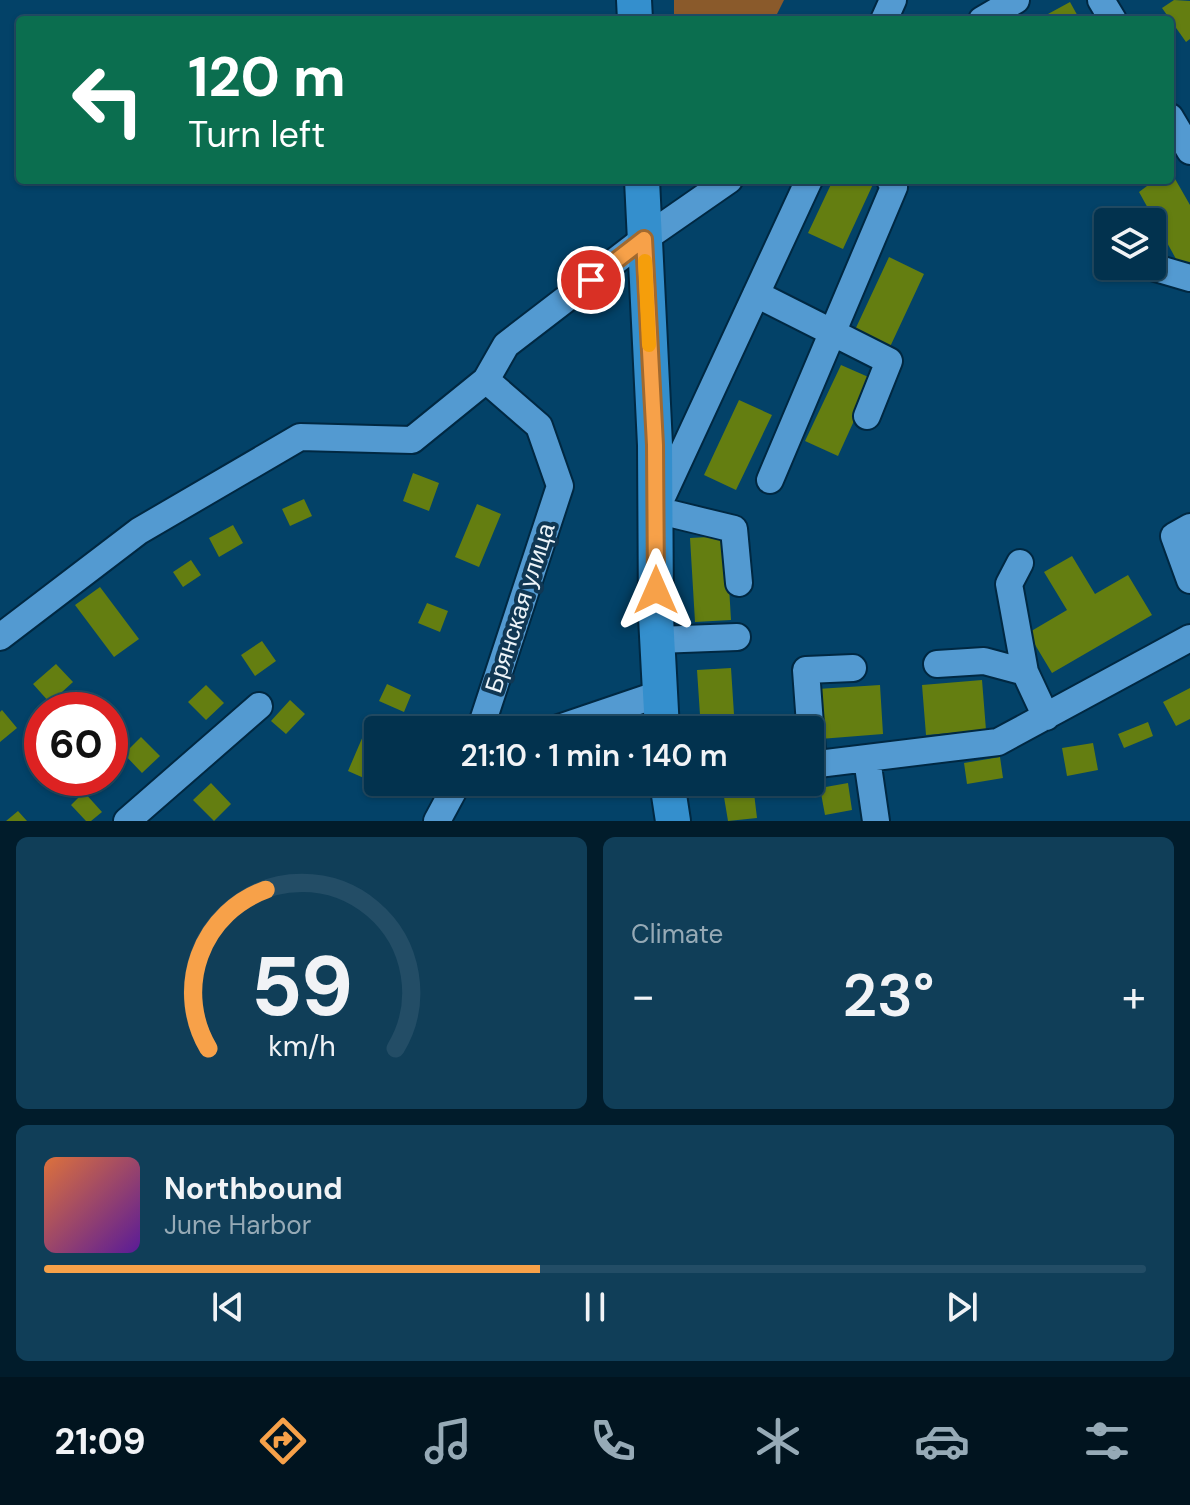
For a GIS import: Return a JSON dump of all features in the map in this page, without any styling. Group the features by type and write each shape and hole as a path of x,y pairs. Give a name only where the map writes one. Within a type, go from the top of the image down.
{"main road":[{"path":"642,184 656,510 661,716"},
{"path":"669,796 673,821"}],"street":[{"path":"989,16 1016,0"},
{"path":"0,637 139,531 300,437 412,440 486,380 506,345 644,239 723,184"},
{"path":"739,583 734,529 656,510 807,184"},
{"path":"770,480 894,187 892,184"},
{"path":"1166,271 1190,278"},
{"path":"756,294 889,361 867,416"},
{"name":"Брянская улица","path":"485,716 560,486 539,426 486,380"},
{"path":"1190,527 1174,536 1190,580"},
{"path":"1020,563 1009,584 1025,672 1046,717"},
{"path":"657,640 737,637"},
{"path":"824,764 998,742 1190,638"},
{"path":"937,664 984,661 1025,672"},
{"path":"809,716 806,670 853,668"},
{"path":"594,716 659,694"},
{"path":"127,821 259,706"},
{"path":"867,759 876,821"},
{"path":"437,821 450,796"}],"shaded area":[{"path":"674,0 784,0 776,16 674,16"}],"building":[{"path":"1174,0 1190,1 1190,39 1186,42 1174,25 1174,16 1168,16 1162,8"},
{"path":"1070,2 1078,16 1044,16"},
{"path":"1174,177 1190,205 1190,262 1181,268 1166,241 1166,208 1148,208 1139,192 1150,184 1174,184"},
{"path":"831,184 873,184 843,249 808,233"},
{"path":"889,257 924,274 889,349 854,332"},
{"path":"841,365 873,379 838,456 805,441"},
{"path":"739,400 772,415 736,490 704,475"},
{"path":"413,473 439,483 429,511 403,501"},
{"path":"304,499 312,516 290,526 282,509"},
{"path":"477,504 501,514 479,567 455,557"},
{"path":"233,525 243,543 219,557 209,538"},
{"path":"726,536 731,620 695,622 690,538"},
{"path":"1072,556 1095,594 1128,575 1152,615 1052,673 1028,633 1067,610 1044,572"},
{"path":"191,560 201,575 183,587 173,572"},
{"path":"100,587 139,639 114,657 75,605"},
{"path":"427,603 448,611 440,632 418,623"},
{"path":"262,641 276,661 255,676 241,655"},
{"path":"56,664 73,682 62,692 40,692 33,684"},
{"path":"731,668 734,716 700,716 697,670"},
{"path":"982,680 986,730 926,735 922,685"},
{"path":"387,684 411,695 404,712 379,701"},
{"path":"206,685 224,703 206,720 188,702"},
{"path":"880,685 883,734 824,739 824,716 819,716 817,689"},
{"path":"1190,688 1190,719 1176,726 1163,702"},
{"path":"290,700 305,714 286,734 271,721"},
{"path":"2,710 17,728 0,742 0,712"},
{"path":"1148,722 1153,736 1124,748 1118,734"},
{"path":"363,736 364,736 364,778 348,771"},
{"path":"141,737 160,756 142,773 128,758 128,750"},
{"path":"1093,743 1098,770 1067,776 1062,748"},
{"path":"1000,757 1003,778 967,784 964,763"},
{"path":"211,783 231,804 214,821 193,800"},
{"path":"848,783 852,810 825,815 821,796 824,796 824,787"},
{"path":"80,796 88,796 102,812 91,821 86,821 71,805"},
{"path":"754,796 757,818 728,821 724,797"},
{"path":"18,811 27,821 6,821"}],"slow traffic":[{"path":"645,261 649,345"}],"route":[{"path":"591,280 644,239 655,445 656,590"}]}
